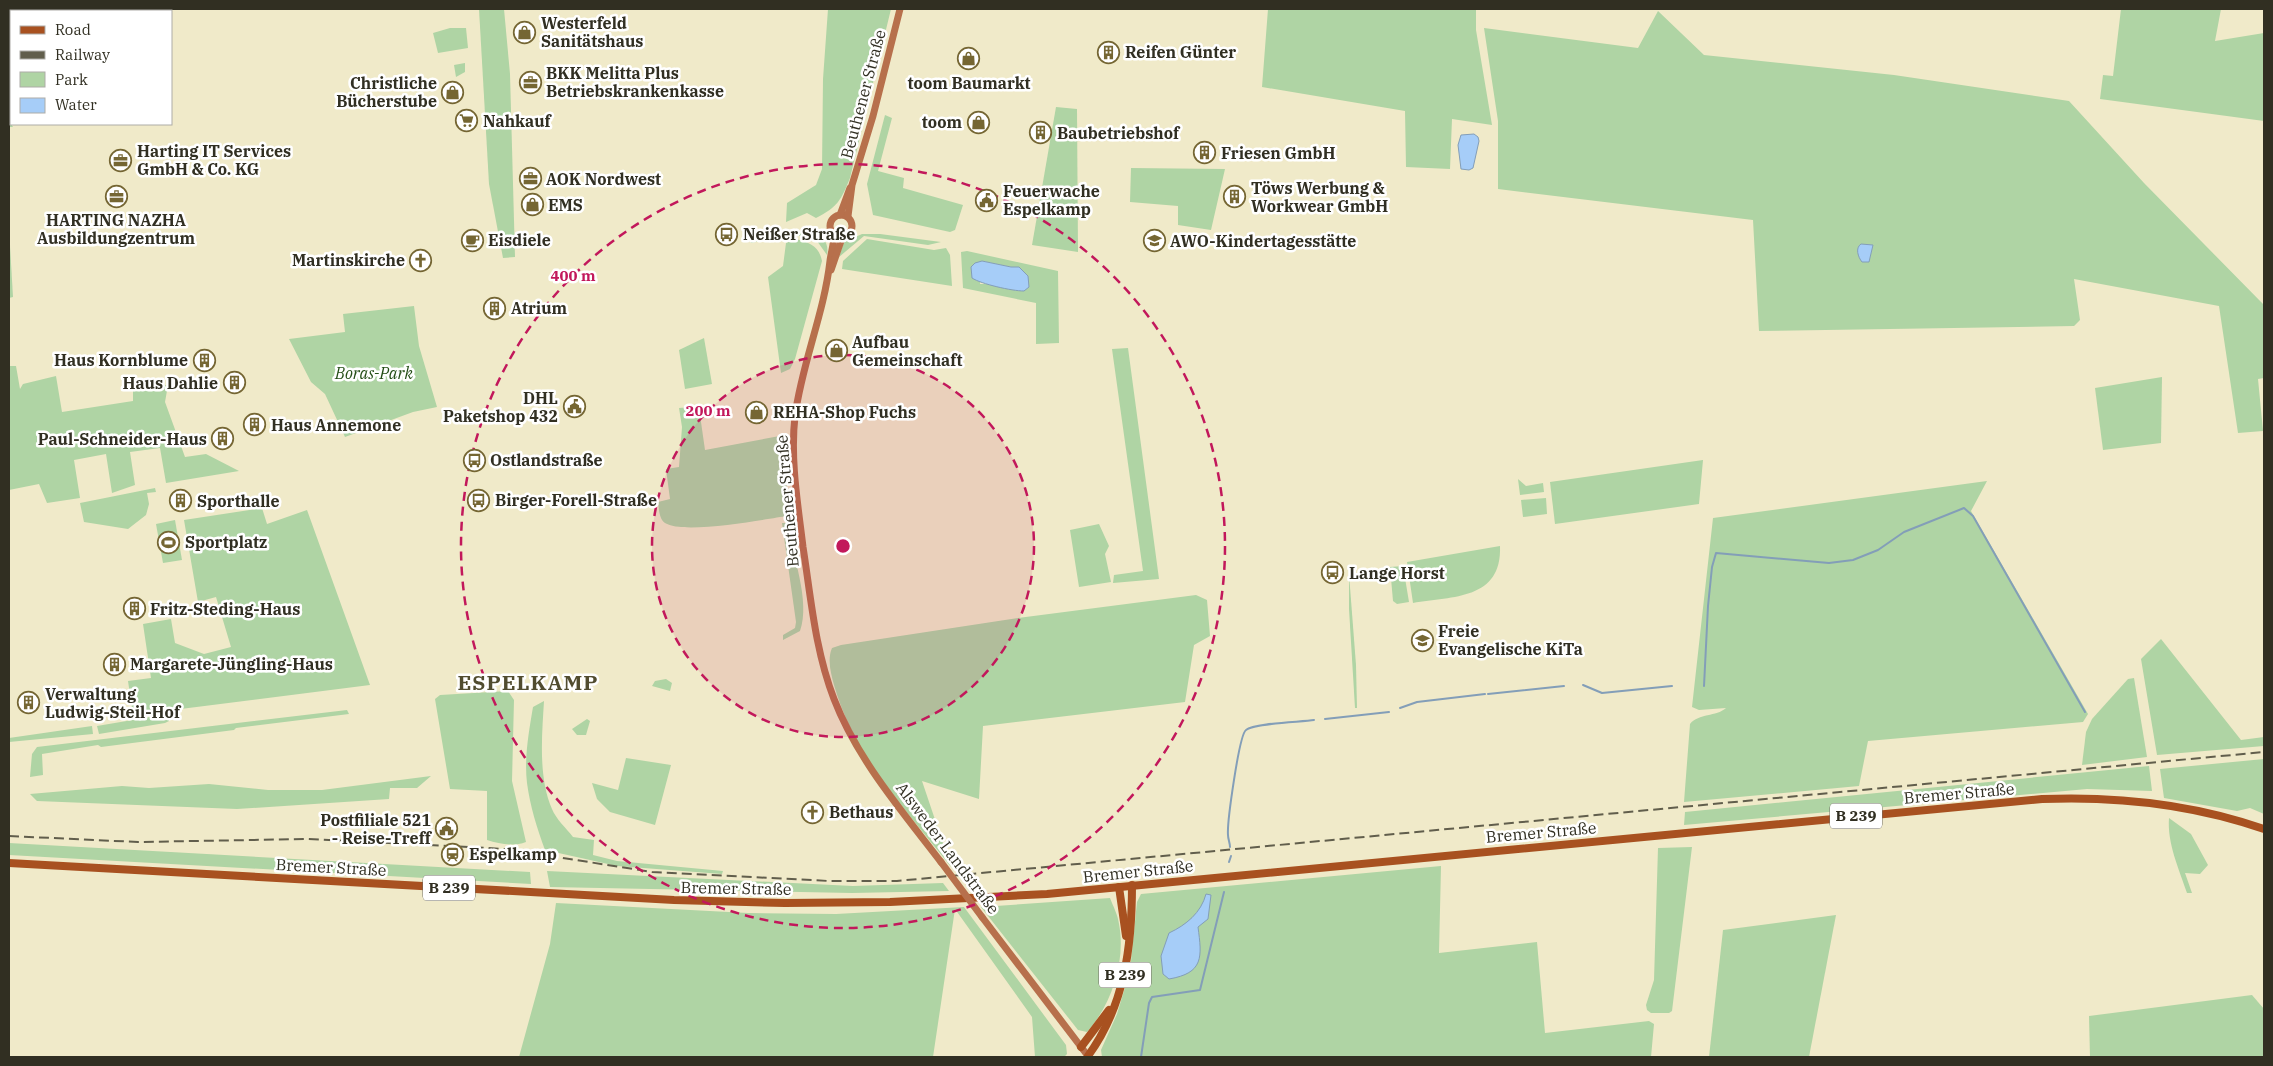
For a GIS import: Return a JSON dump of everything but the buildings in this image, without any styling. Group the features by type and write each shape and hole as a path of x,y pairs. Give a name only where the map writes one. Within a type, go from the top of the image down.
{"main road":[{"name":"Beuthener Straße","path":"844,215 873,116 900,9"},
{"path":"844,215 851,220 853,228 849,234 842,238 834,235 830,224 834,218 844,215"},
{"name":"Beuthener Straße","path":"829,274 834,235"},
{"name":"Beuthener Straße","path":"817,640 799,517 794,458 795,418 800,386 829,274 842,238"},
{"name":"Alsweder Landstraße","path":"817,640 834,699 851,737 898,806 1088,1056"},
{"name":"Bremer Straße","path":"9,863 730,902 837,903 927,901 1047,894 2042,799 2079,798 2152,802 2240,820 2264,829"},
{"name":"B 239","path":"1088,1056 1107,1026 1126,970 1130,941 1132,885"},
{"name":"B 239","path":"1081,1047 1108,1011 1123,970 1126,942 1118,886"}],"green space":[{"path":"9,9 88,9 10,10 9,59"},
{"path":"479,9 504,9 510,74 515,257 503,258 489,184"},
{"path":"828,9 891,9 850,178 844,192 834,206 816,218 807,213 786,222 787,203 816,185 822,169 823,79"},
{"path":"1268,9 1476,9 1476,30 1492,125 1452,119 1450,169 1406,167 1405,111 1262,87"},
{"path":"2121,9 2221,9 2215,41 2264,33 2264,121 2100,99 2103,75 2113,76"},
{"path":"1658,11 1704,55 1894,75 2069,101 2144,183 2264,305 2264,378 2258,379 2263,431 2238,433 2219,306 2074,279 2080,320 2074,326 1759,331 1753,220 1498,189 1498,121 1484,28 1638,48"},
{"path":"450,28 466,28 468,48 438,53 433,33"},
{"path":"9,59 10,125 13,127 9,127"},
{"path":"465,63 465,72 456,77 454,65"},
{"path":"1056,107 1077,109 1078,252 1032,245"},
{"path":"885,115 892,118 878,171 904,178 903,188 963,205 955,230 950,232 873,215 867,184"},
{"path":"1131,168 1225,169 1211,230 1178,225 1178,206 1130,202"},
{"path":"9,228 13,297 9,298"},
{"path":"790,232 809,233 808,236 784,236 751,243 750,238"},
{"path":"812,234 825,241 827,255 817,241 812,238"},
{"path":"862,234 880,234 941,242 928,245 864,236 839,257 844,242"},
{"path":"796,239 813,246 819,252 822,261 795,359 790,369 781,373 768,277 783,266 786,243"},
{"path":"867,239 934,250 946,248 950,255 952,286 842,269 843,261"},
{"path":"967,251 1058,271 1059,343 1036,344 1036,303 963,288 961,252","holes":["982,261 1011,267 1024,291 992,284 980,284"]},
{"name":"Boras-Park","path":"414,306 419,346 437,407 413,412 345,437 325,394 311,382 289,339 345,332 343,314"},
{"path":"704,338 712,384 685,389 679,350"},
{"path":"1128,348 1159,579 1113,583 1114,575 1143,571 1112,349"},
{"path":"9,366 16,366 20,389 23,384 56,376 62,412 133,401 133,389 168,385 165,402 185,457 206,454 239,471 166,483 160,448 130,452 135,485 112,493 106,454 74,460 80,498 47,503 39,484 9,490"},
{"path":"2162,377 2161,443 2103,450 2095,388"},
{"path":"679,408 699,408 705,450 785,435 788,516 706,527 675,526 663,521 658,502 670,499 666,469 679,467 682,427"},
{"path":"1703,460 1699,504 1555,524 1550,482"},
{"path":"1518,479 1526,486 1543,483 1544,492 1520,495"},
{"path":"1987,481 1971,511 2088,714 2083,722 1868,741 1859,786 1684,802 1690,724 1698,718 1717,713 1726,708 1699,710 1692,707 1713,518"},
{"path":"155,488 156,492 147,493 149,504 146,515 128,529 84,522 80,503"},
{"path":"1546,498 1547,514 1523,517 1521,500"},
{"path":"262,508 267,524 307,510 370,685 133,715 128,681 151,678 143,624 171,619 175,643 204,654 231,647 216,597 198,602 184,520"},
{"name":"Sportplatz","path":"175,520 182,560 163,563 156,524"},
{"path":"782,523 787,523 800,577 803,606 803,619 800,631 783,640 783,635 795,628 796,622"},
{"path":"1099,524 1109,546 1105,554 1111,582 1079,587 1070,530"},
{"path":"1500,546 1498,564 1493,577 1484,586 1459,596 1413,603 1407,562"},
{"path":"1403,566 1409,602 1397,604 1393,601 1390,567"},
{"path":"1349,574 1356,665 1357,708 1355,708 1349,609"},
{"path":"1196,595 1207,600 1210,636 1194,645 1185,702 983,726 979,799 922,781 951,867 899,803 868,759 854,735 834,685 830,662 831,653 832,648 841,645 1018,618"},
{"path":"2161,639 2241,740 2264,737 2264,746 2157,755 2141,659"},
{"path":"2134,678 2147,757 2082,765 2086,732 2092,719 2128,679"},
{"path":"666,679 672,683 670,691 652,686 655,681"},
{"path":"508,691 514,700 512,781 526,842 511,845 487,840 487,791 450,789 435,699 440,695"},
{"path":"544,701 542,756 545,783 554,813 573,837 594,840 593,855 617,861 723,871 722,874 617,866 545,850 530,800 526,764 533,707"},
{"path":"347,710 349,714 101,747 98,745 42,754 43,775 30,777 32,754 37,747"},
{"path":"168,714 169,721 165,723 99,734 97,726"},
{"path":"587,719 590,721 586,735 577,735 572,729"},
{"path":"92,726 93,734 9,742 9,738"},
{"path":"626,758 671,765 655,825 610,812 597,799 592,783 618,790"},
{"path":"2264,759 2264,814 2250,808 2237,811 2164,798 2160,769"},
{"path":"2149,766 2152,791 2087,789 1684,825 1685,812"},
{"path":"431,776 417,788 390,788 389,799 237,809 37,801 30,794 122,786 149,788 209,784 268,790 322,790"},
{"path":"2169,818 2191,834 2208,865 2200,874 2185,873 2192,893 2187,893 2174,856"},
{"path":"9,843 530,872 531,884 9,855"},
{"path":"1692,847 1672,1011 1669,1013 1651,1013 1647,1010 1646,1005 1654,980 1658,848"},
{"path":"1441,866 1439,953 1537,942 1545,1033 1649,1021 1654,1024 1651,1057 1102,1057 1101,1050 1117,1014 1130,971 1137,902 1141,894"},
{"path":"547,871 853,886 943,883 949,891 852,893 550,887"},
{"path":"1110,898 1117,914 1121,938 1119,967 1104,1008 1087,1032 1078,1030 981,907"},
{"path":"556,903 748,913 836,914 964,907 1066,1045 1067,1054 1064,1057 1035,1057 1032,1017 955,909 933,1057 519,1057 550,944"},
{"path":"1836,915 1809,1057 1709,1057 1723,930"},
{"path":"2252,995 2264,1009 2264,1057 2090,1057 2089,1016"}],"water":[{"path":"1474,134 1478,137 1479,141 1473,168 1469,170 1461,169 1458,145 1461,135"},
{"path":"1861,244 1873,245 1869,262 1862,262 1859,258 1858,250"},
{"path":"982,261 1019,267 1028,276 1029,287 1024,291 1012,290 989,285 972,278 971,267 975,263"},
{"path":"1206,894 1211,895 1208,919 1198,927 1200,955 1198,962 1189,973 1169,979 1163,974 1161,956 1169,933 1197,913"}],"waterway":[{"path":"1704,686 1708,606 1712,567 1716,553 1829,563 1853,560 1878,550 1904,532 1964,508 1973,516 2085,712"},
{"path":"1583,685 1602,693 1672,686"},
{"path":"1488,694 1564,686"},
{"path":"1400,708 1417,702 1485,694"},
{"path":"1325,719 1389,712"},
{"path":"1230,847 1228,827 1231,798 1240,747 1246,730 1268,724 1314,720"},
{"path":"1229,862 1231,856"},
{"path":"1141,1057 1149,1003 1152,997 1200,990 1224,892"}],"railway":[{"path":"9,836 138,842 308,839 506,849 652,872 829,881 897,881 2264,752"}],"place":[{"name":"Westerfeld Sanitätshaus","path":"525,32"},
{"name":"Reifen Günter","path":"1109,52"},
{"name":"toom Baumarkt","path":"969,59"},
{"name":"BKK Melitta Plus Betriebskrankenkasse","path":"530,82"},
{"name":"Christliche Bücherstube","path":"453,92"},
{"name":"Nahkauf","path":"467,121"},
{"name":"toom","path":"978,122"},
{"name":"Baubetriebshof","path":"1041,133"},
{"name":"Friesen GmbH","path":"1205,153"},
{"name":"Harting IT Services GmbH & Co. KG","path":"121,160"},
{"name":"AOK Nordwest","path":"530,179"},
{"name":"HARTING NAZHA Ausbildungzentrum","path":"116,196"},
{"name":"Töws Werbung & Workwear GmbH","path":"1235,197"},
{"name":"Feuerwache Espelkamp","path":"987,200"},
{"name":"EMS","path":"532,205"},
{"name":"Neißer Straße","path":"727,234"},
{"name":"Eisdiele","path":"472,240"},
{"name":"AWO-Kindertagesstätte","path":"1154,241"},
{"name":"Martinskirche","path":"421,260"},
{"name":"Atrium","path":"495,308"},
{"name":"Aufbau Gemeinschaft","path":"836,351"},
{"name":"Haus Kornblume","path":"204,360"},
{"name":"Haus Dahlie","path":"234,383"},
{"name":"DHL Paketshop 432","path":"574,407"},
{"name":"REHA-Shop Fuchs","path":"757,412"},
{"name":"Haus Annemone","path":"255,425"},
{"name":"Paul-Schneider-Haus","path":"223,439"},
{"name":"Ostlandstraße","path":"474,460"},
{"name":"Birger-Forell-Straße","path":"479,500"},
{"name":"Sporthalle","path":"181,501"},
{"name":"Sportplatz","path":"169,542"},
{"name":"Lange Horst","path":"1333,573"},
{"name":"Fritz-Steding-Haus","path":"134,609"},
{"name":"Freie Evangelische KiTa","path":"1422,640"},
{"name":"Margarete-Jüngling-Haus","path":"114,664"},
{"name":"Verwaltung Ludwig-Steil-Hof","path":"29,703"},
{"name":"Bethaus","path":"813,812"},
{"name":"Postfiliale 521 - Reise-Treff","path":"447,829"},
{"name":"Espelkamp","path":"453,854"}],"district":[{"name":"ESPELKAMP","path":"528,683"}]}
